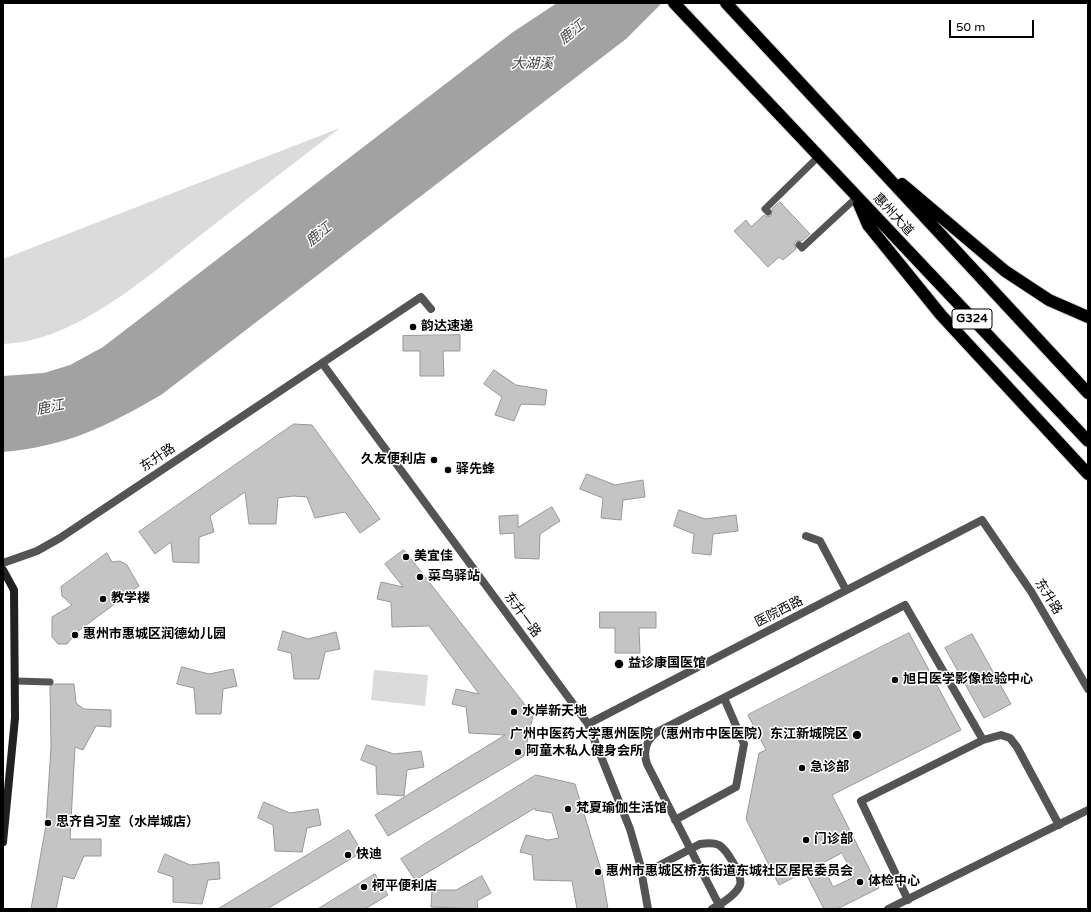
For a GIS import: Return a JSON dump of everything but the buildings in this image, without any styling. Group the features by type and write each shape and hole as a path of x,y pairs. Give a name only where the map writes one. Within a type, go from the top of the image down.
{"highway":[{"name":"惠州大道","path":"726,3 1088,393"},
{"name":"惠州大道","path":"676,6 1088,441"},
{"path":"877,165 919,197 964,238 1005,271 1049,300 1088,317"},
{"path":"857,197 868,225 941,315 1088,474"}],"street":[{"name":"东升路","path":"3,563 37,551 60,538 421,298 431,309"},
{"name":"东升一路","path":"322,364 588,724 626,816 642,874 648,909"},
{"name":"东升路","path":"982,520 1032,593 1088,689"},
{"name":"医院西路","path":"588,724 982,520"},
{"path":"806,536 820,541 846,590"},
{"path":"3,570 14,590 15,681 14,741 3,842"},
{"path":"642,874 690,849 706,843 718,845 725,851 740,879 739,887 717,908 690,849 647,764 645,756 647,743 657,732 905,605 983,740"},
{"path":"675,820 736,787 744,744 724,698"},
{"path":"908,900 861,801 983,740 1001,735 1013,741 1025,760 1059,825"},
{"path":"888,909 1088,810"}],"lane":[{"path":"768,212 765,209 819,156"},
{"path":"799,245 802,248 857,197"},
{"path":"15,681 50,682"}],"shaded area":[{"path":"340,128 161,267 111,303 85,319 58,332 30,340 3,344 3,259"},
{"path":"374,670 428,675 425,706 371,700"}],"water":[{"name":"大湖溪","path":"557,3 662,3 626,39 161,395 104,426 67,440 26,449 3,452 3,376 44,373 70,365 103,347 513,32"}],"place":[{"name":"韵达速递","path":"413,327"},
{"name":"久友便利店","path":"434,460"},
{"name":"驿先蜂","path":"448,470"},
{"name":"美宜佳","path":"406,557"},
{"name":"菜鸟驿站","path":"420,577"},
{"name":"教学楼","path":"103,599"},
{"name":"惠州市惠城区润德幼儿园","path":"75,635"},
{"name":"益诊康国医馆","path":"619,664"},
{"name":"旭日医学影像检验中心","path":"895,680"},
{"name":"水岸新天地","path":"514,712"},
{"name":"广州中医药大学惠州医院（惠州市中医医院）东江新城院区","path":"857,735"},
{"name":"阿童木私人健身会所","path":"518,752"},
{"name":"急诊部","path":"802,768"},
{"name":"梵夏瑜伽生活馆","path":"568,809"},
{"name":"思齐自习室（水岸城店）","path":"48,823"},
{"name":"门诊部","path":"806,840"},
{"name":"快迪","path":"348,855"},
{"name":"惠州市惠城区桥东街道东城社区居民委员会","path":"598,872"},
{"name":"体检中心","path":"860,882"},
{"name":"柯平便利店","path":"364,887"}],"water label":[{"name":"鹿江","path":"572,33"},
{"name":"鹿江","path":"319,235"},
{"name":"鹿江","path":"50,408"}]}
